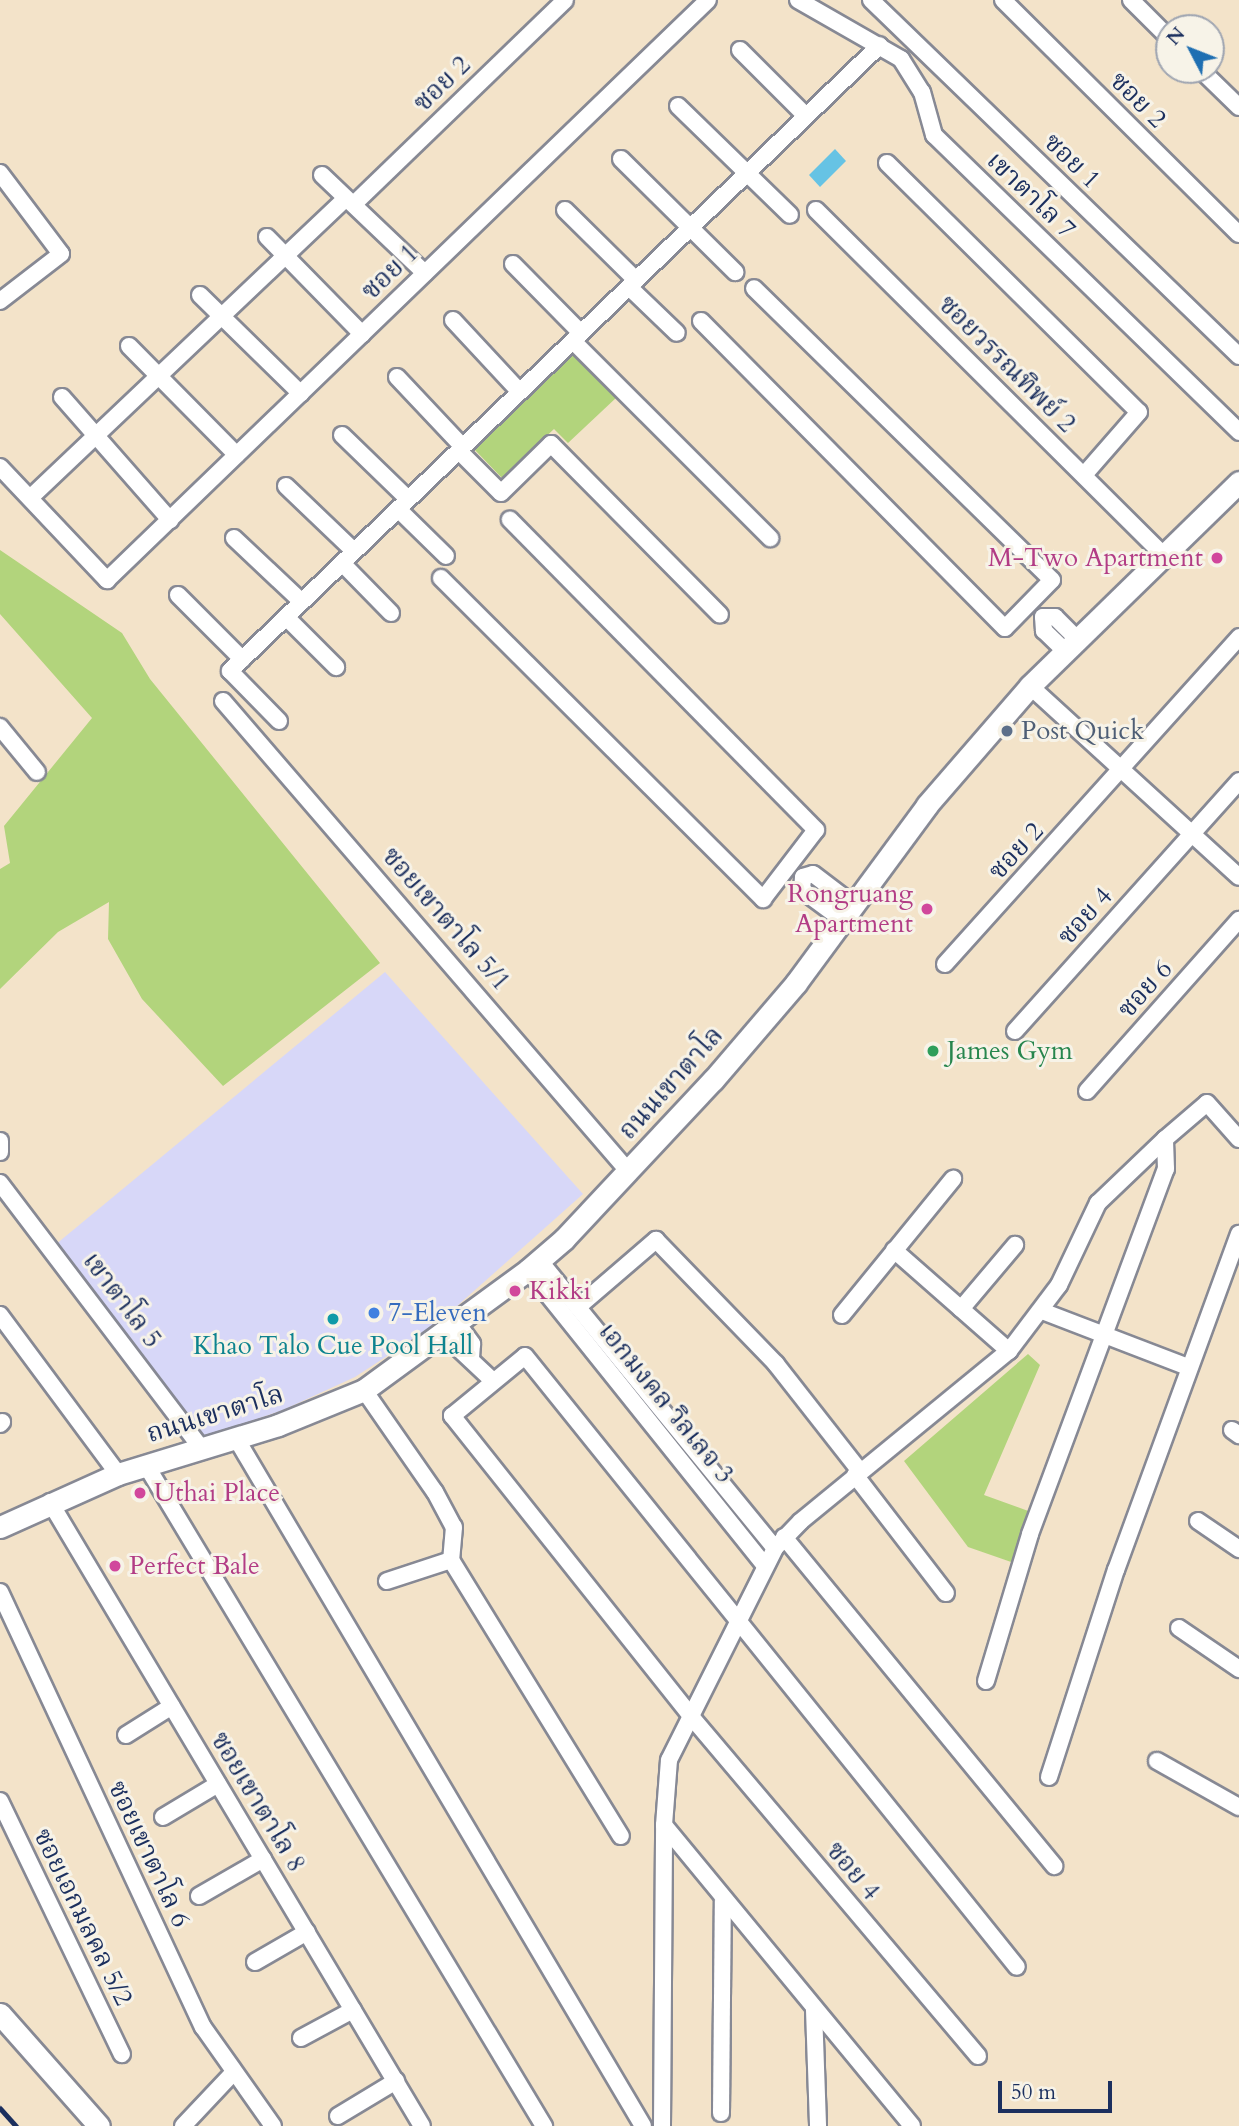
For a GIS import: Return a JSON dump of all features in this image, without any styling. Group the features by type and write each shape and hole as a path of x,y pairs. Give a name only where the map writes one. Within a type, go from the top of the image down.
{"street":[{"name":"ซอย 2","path":"30,498 285,256 349,202 565,0"},
{"name":"ซอย 1","path":"30,498 107,580 708,0"},
{"name":"เขาตาโล 7","path":"798,0 901,59 922,92 934,135 1239,432"},
{"name":"ซอย 1","path":"871,0 1239,356"},
{"name":"ซอย 2","path":"1003,0 1239,234"},
{"path":"1131,0 1155,24"},
{"path":"279,721 230,670 880,45"},
{"path":"740,50 806,116"},
{"path":"1215,84 1239,107"},
{"path":"678,106 790,215"},
{"path":"621,159 735,272"},
{"path":"887,163 1139,412 1084,475"},
{"path":"0,173 61,254 0,301"},
{"path":"322,175 425,273"},
{"path":"565,210 677,333"},
{"name":"ซอยวรรณทิพย์ 2","path":"816,210 1163,554"},
{"path":"267,237 362,334"},
{"path":"513,264 577,337 770,538"},
{"path":"701,321 1005,628 1052,580 754,288"},
{"path":"200,295 301,394"},
{"path":"453,320 520,392"},
{"path":"130,346 237,455"},
{"path":"397,377 501,493 551,444 720,615"},
{"path":"62,397 170,520"},
{"path":"342,435 446,556"},
{"path":"3,475 30,498"},
{"name":"ถนนเขาตาโล","path":"0,1527 50,1502 118,1474 236,1438 364,1390 534,1265 629,1172 796,983 926,806 1030,686 1070,644 1239,482"},
{"path":"286,486 348,557 391,613"},
{"path":"441,578 763,899 816,830 510,520"},
{"path":"234,538 302,602"},
{"path":"178,595 242,659"},
{"path":"1028,604 1043,617 1055,617 1070,644"},
{"path":"286,617 337,667"},
{"path":"1122,770 1239,637"},
{"path":"1030,686 1239,877"},
{"name":"ซอยเขาตาโล 5/1","path":"223,701 629,1172"},
{"path":"0,727 37,772"},
{"name":"ซอย 2","path":"945,964 1122,770"},
{"name":"ซอย 4","path":"1015,1031 1239,781"},
{"path":"790,866 803,877 813,874 849,913"},
{"name":"ซอย 6","path":"1087,1091 1239,920"},
{"path":"662,2126 664,1825 668,1760 741,1623 765,1566 780,1543 858,1473 1009,1351 1042,1311 1098,1203 1165,1139 1207,1103 1239,1139"},
{"path":"986,1681 1030,1534 1166,1169 1165,1139"},
{"path":"0,1141 0,1152"},
{"path":"842,1315 953,1179"},
{"name":"เขาตาโล 5","path":"0,1183 201,1448"},
{"path":"1049,1777 1188,1367 1239,1234"},
{"path":"578,1307 656,1240 776,1364 946,1593"},
{"path":"961,1309 1015,1245"},
{"path":"894,1250 1009,1351"},
{"name":"เอกมงคล วิลเลจ 3","path":"534,1265 578,1307 1054,1866"},
{"name":"เอกมงคล วิลเลจ 3","path":"534,1265 765,1566"},
{"path":"1042,1311 1188,1367"},
{"path":"0,1315 118,1474"},
{"path":"450,1329 472,1344 471,1357 494,1381 525,1356 1017,1967"},
{"name":"ซอย 4","path":"494,1381 452,1416 691,1716 978,2056"},
{"path":"364,1390 435,1492 454,1527 451,1560 621,1836"},
{"path":"236,1438 643,2126"},
{"path":"146,1465 544,2126"},
{"name":"ซอยเขาตาโล 8","path":"50,1502 422,2126"},
{"path":"1198,1521 1239,1549"},
{"path":"387,1581 451,1560"},
{"name":"ซอยเขาตาโล 6","path":"0,1592 203,2027 273,2126"},
{"path":"1179,1628 1239,1669"},
{"path":"126,1735 172,1706"},
{"path":"1157,1761 1239,1807"},
{"path":"163,1817 218,1784"},
{"name":"ซอยเอกมลคล 5/2","path":"0,1801 122,2054"},
{"path":"664,1825 723,1901 912,2126"},
{"path":"199,1896 263,1859"},
{"path":"721,2113 723,1901"},
{"path":"255,1962 307,1933"},
{"path":"301,2038 353,2010"},
{"path":"814,2010 818,2126"},
{"path":"0,2014 99,2126"},
{"path":"183,2126 233,2073"},
{"path":"338,2116 396,2081"}],"shaded area":[{"path":"385,972 583,1194 439,1322 355,1377 283,1410 202,1438 55,1245"}],"green space":[{"path":"574,352 617,397 568,443 554,429 502,478 473,448"},
{"path":"0,550 122,633 150,679 380,963 223,1086 142,999 108,939 109,902 58,932 0,989 0,869 10,863 4,826 92,718 0,614"},
{"path":"1028,1354 1040,1365 984,1495 1031,1512 1014,1563 968,1547 904,1461"}],"water":[{"path":"835,149 846,161 820,187 809,175"}],"railway":[{"path":"0,2108 16,2126"}],"place":[{"name":"M-Two Apartment","path":"1217,558"},
{"name":"Post Quick","path":"1007,731"},
{"name":"Rongruang Apartment","path":"927,909"},
{"name":"James Gym","path":"933,1051"},
{"name":"Kikki","path":"515,1291"},
{"name":"7-Eleven","path":"374,1313"},
{"name":"Khao Talo Cue Pool Hall","path":"333,1319"},
{"name":"Uthai Place","path":"140,1493"},
{"name":"Perfect Bale","path":"115,1566"}]}
